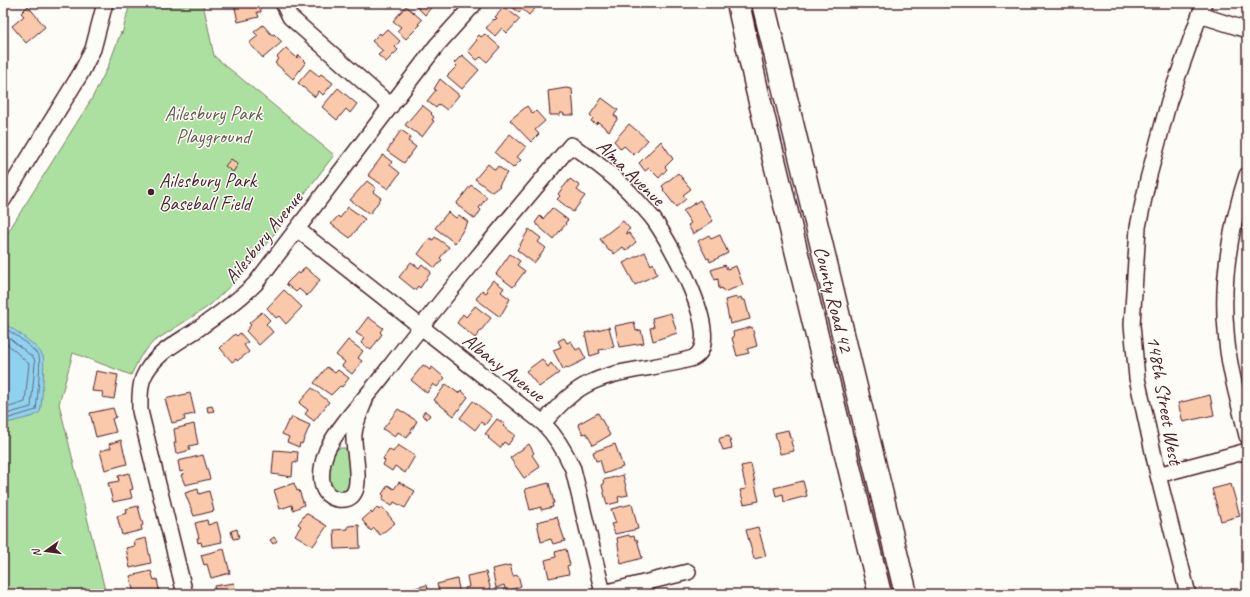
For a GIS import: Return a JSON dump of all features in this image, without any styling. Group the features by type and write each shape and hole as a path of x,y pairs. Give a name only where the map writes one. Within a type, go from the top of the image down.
{"highway":[{"name":"County Road 42","path":"763,3 906,594"},
{"name":"County Road 42","path":"742,4 846,455 880,594"},
{"path":"742,4 776,119 808,193"},
{"path":"846,455 871,449"}],"street":[{"path":"3,200 81,74 93,49 105,3"},
{"path":"283,3 290,17 391,106"},
{"name":"Ailesbury Avenue","path":"185,594 140,411 141,386 148,369 170,346 220,313 255,284 437,45 475,3"},
{"path":"1202,9 1247,30"},
{"name":"148th Street West","path":"1188,594 1158,475 1137,378 1132,325 1138,226 1148,179 1169,101 1202,9"},
{"name":"Alma Avenue","path":"421,326 570,144 595,161 633,195 654,220 672,249 687,279 698,310 704,343 699,354 693,358 606,377 584,386 567,399 543,422"},
{"path":"1247,175 1227,258 1224,308 1229,357 1247,436"},
{"name":"Albany Avenue","path":"297,229 543,422 560,444 573,468 601,594"},
{"path":"365,400 354,432 353,444 358,487 354,494 350,497 335,498 329,495 323,486 322,472 324,458 336,435 365,400 421,326"},
{"path":"1158,475 1247,451"},
{"path":"601,594 688,572"}],"green space":[{"name":"Ailesbury Park Playground","path":"130,3 203,3 214,56 334,155 245,272 209,306 153,342 140,357 131,375 73,353 59,404 106,594 3,594 3,240 91,100 108,67 121,32 122,34"},
{"path":"339,448 345,448 348,452 351,484 347,491 341,492 333,489 329,473 333,455"}],"water":[{"path":"4,324 19,333 41,352 44,366 40,412 34,416 3,424"}],"building":[{"path":"234,3 256,3 257,7 260,6 261,12 257,12 259,17 238,22"},
{"path":"413,3 440,3 437,7 434,4 425,15"},
{"path":"540,3 529,15 522,9 519,13 509,4"},
{"path":"28,6 45,27 26,43 12,26 24,16 21,13"},
{"path":"406,6 422,20 418,24 420,25 406,39 397,31 401,27 393,21"},
{"path":"504,7 520,19 507,33 502,28 495,36 486,28 494,19 495,20 497,18 495,17"},
{"path":"263,25 272,35 274,34 282,42 263,58 249,43 258,36 254,32"},
{"path":"387,29 400,41 395,47 398,50 386,62 378,55 383,51 372,41 380,33 381,35"},
{"path":"485,34 500,47 487,62 481,57 477,60 468,51 479,35 481,37"},
{"path":"286,48 297,58 299,55 306,62 293,79 275,63 279,59 277,57"},
{"path":"462,55 479,70 462,89 447,76 457,66 454,63"},
{"path":"310,69 319,76 321,74 333,83 323,95 319,91 315,97 298,83"},
{"path":"440,79 459,95 447,110 439,104 436,108 427,101 436,90 434,89"},
{"path":"338,88 357,104 350,113 346,109 337,120 322,107"},
{"path":"566,88 572,89 574,115 564,115 563,113 560,113 560,115 550,115 548,91"},
{"path":"602,98 618,110 614,115 618,118 609,131 598,122 596,124 591,121 593,118 590,115"},
{"path":"422,105 432,113 431,114 434,117 432,120 434,121 422,137 405,125"},
{"path":"527,106 533,114 536,111 545,121 535,130 539,134 531,142 510,120"},
{"path":"629,124 648,140 634,155 624,146 621,149 614,141"},
{"path":"401,130 411,137 408,141 416,147 404,163 387,151"},
{"path":"510,134 526,147 517,157 521,160 513,168 495,153"},
{"path":"661,141 673,159 665,167 667,169 659,178 649,168 645,171 639,163"},
{"path":"383,155 392,162 390,165 400,173 388,189 368,175"},
{"path":"231,159 238,164 233,172 225,166"},
{"path":"488,164 495,170 498,166 507,173 499,185 500,186 492,192 475,179"},
{"path":"678,173 691,189 683,195 686,199 676,207 663,190 664,189 662,186"},
{"path":"570,179 580,186 577,190 585,196 573,212 557,199 560,196 558,194"},
{"path":"367,181 376,188 373,192 381,198 370,214 350,200"},
{"path":"471,185 487,197 479,208 481,210 475,219 456,204"},
{"path":"700,200 713,221 693,234 688,225 691,223 683,211"},
{"path":"348,207 365,219 350,238 331,224 338,216 340,218"},
{"path":"552,208 568,220 553,239 535,223 540,216 543,219"},
{"path":"448,212 456,218 459,215 468,222 455,243 435,228"},
{"path":"623,221 630,229 626,232 627,234 629,233 636,242 626,251 623,247 614,254 611,250 609,251 600,239"},
{"path":"529,229 541,238 538,242 546,248 534,263 517,250"},
{"path":"709,235 711,239 720,235 728,253 710,262 698,241"},
{"path":"435,237 449,247 440,258 442,260 435,268 418,254 430,238 433,240"},
{"path":"645,252 651,265 653,263 657,274 635,285 623,263"},
{"path":"510,254 520,261 517,265 525,271 513,287 496,274"},
{"path":"411,262 419,268 422,264 431,272 420,288 418,286 415,290 399,277"},
{"path":"725,265 727,269 736,266 743,285 724,292 722,288 719,289 718,279 715,280 711,270"},
{"path":"305,267 320,280 307,296 299,289 296,292 286,284 298,272 300,274"},
{"path":"493,280 504,288 501,292 510,299 500,317 476,299 482,290 486,293 488,291 486,289"},
{"path":"284,290 302,307 286,324 279,316 276,318 267,308"},
{"path":"737,297 737,299 741,297 742,300 745,300 750,319 730,324 725,300"},
{"path":"475,306 491,318 475,338 457,323 463,314 466,317"},
{"path":"262,312 270,320 266,324 273,332 259,345 246,331 251,325 249,323"},
{"path":"671,313 677,333 653,341 650,328 654,327 652,318"},
{"path":"368,317 383,328 380,332 382,334 371,350 361,343 364,338 356,333"},
{"path":"634,322 636,331 641,330 644,343 619,347 615,326"},
{"path":"609,327 614,347 599,350 600,353 590,356 585,333"},
{"path":"752,327 757,346 747,349 749,353 737,356 732,338 734,337 733,332"},
{"path":"240,333 248,342 244,345 249,352 237,361 236,359 232,362 220,348 235,334 237,336"},
{"path":"564,338 567,343 571,341 576,350 580,348 586,359 563,369 553,350 561,347 558,341"},
{"path":"348,340 363,351 358,358 362,361 352,374 342,366 345,362 336,355"},
{"path":"542,359 548,367 551,363 559,373 539,387 526,371"},
{"path":"423,365 430,370 432,367 445,378 437,387 433,384 427,393 411,380"},
{"path":"327,367 335,373 338,370 349,378 342,387 340,386 331,395 314,383"},
{"path":"96,371 118,375 114,399 102,397 103,392 92,391"},
{"path":"446,384 458,393 461,390 468,397 454,416 434,400"},
{"path":"312,388 329,402 314,421 305,414 308,410 299,403"},
{"path":"190,393 195,414 184,416 185,420 172,423 165,399"},
{"path":"1210,395 1214,415 1183,422 1178,403"},
{"path":"473,401 492,416 485,425 481,422 475,430 460,418"},
{"path":"212,406 214,411 208,412 207,407"},
{"path":"113,408 116,417 112,419 116,432 96,437 90,413"},
{"path":"398,409 417,421 407,438 398,432 395,437 383,429"},
{"path":"425,411 430,415 427,419 422,415"},
{"path":"598,413 610,435 593,445 586,433 583,434 578,424"},
{"path":"292,417 310,425 302,444 300,443 299,447 287,442 289,437 282,434 288,421 290,421"},
{"path":"497,419 505,424 503,426 515,435 508,445 504,442 500,448 485,434"},
{"path":"194,424 198,444 189,446 190,450 176,454 174,429"},
{"path":"788,430 790,438 793,439 791,442 794,451 780,454 775,433"},
{"path":"729,436 732,448 723,450 719,440 720,438"},
{"path":"121,440 127,464 105,470 100,451 111,448 109,444"},
{"path":"529,444 534,453 532,455 540,467 524,478 510,458"},
{"path":"615,444 623,467 604,474 600,460 596,461 593,452"},
{"path":"398,445 415,456 405,473 395,466 392,471 383,465 385,461 383,459 389,449 393,452"},
{"path":"274,450 298,452 297,463 293,462 292,477 272,474"},
{"path":"203,455 210,479 185,485 181,475 184,474 183,471 180,472 178,461"},
{"path":"751,464 759,501 744,504 740,490 746,489 741,466"},
{"path":"129,473 133,489 130,490 132,498 113,502 108,483 119,481 118,476"},
{"path":"623,475 628,495 618,497 619,502 607,505 602,485 604,484 603,480"},
{"path":"803,481 807,496 784,502 783,494 776,496 774,488"},
{"path":"399,482 415,491 405,508 394,502 392,506 382,500 384,496 382,494 388,485 394,489"},
{"path":"294,483 297,491 299,490 304,505 293,510 292,505 280,509 274,490"},
{"path":"549,483 554,503 552,503 553,507 541,510 541,507 530,510 525,489"},
{"path":"1231,484 1240,516 1221,521 1212,489"},
{"path":"198,489 199,494 209,491 214,511 194,516 185,493"},
{"path":"632,504 638,529 615,534 611,524 616,523 611,509"},
{"path":"138,506 143,525 141,526 142,530 122,535 117,516 127,513 126,509"},
{"path":"377,507 379,510 382,507 395,523 380,535 374,528 371,531 362,520 371,512 372,514"},
{"path":"306,513 327,526 313,546 295,535 301,526 298,524"},
{"path":"557,517 565,541 553,544 551,539 541,542 537,522"},
{"path":"207,520 208,525 217,522 222,542 202,546 201,542 198,543 197,538 199,538 195,523"},
{"path":"359,525 360,548 335,549 334,530 348,529 348,526"},
{"path":"758,527 766,556 754,559 746,530"},
{"path":"237,529 239,538 233,539 231,531"},
{"path":"629,535 630,537 634,536 635,540 637,539 642,558 621,564 617,538"},
{"path":"274,537 277,541 273,544 270,540"},
{"path":"146,538 151,563 130,568 126,548 135,546 134,541"},
{"path":"224,549 230,573 211,578 207,564 204,565 201,555"},
{"path":"566,549 570,565 567,566 569,574 549,578 545,560 556,557 555,552"},
{"path":"510,565 513,576 518,575 521,586 506,592 504,585 496,588 492,569"},
{"path":"151,571 154,580 157,579 159,590 156,591 157,594 134,594 130,576"},
{"path":"486,572 492,594 466,594 465,588 469,587 467,576"},
{"path":"457,579 460,594 440,594 437,584"},
{"path":"234,583 236,594 212,594 212,591 215,591 214,586"},
{"path":"427,585 429,594 408,594 407,590"}],"place":[{"name":"Ailesbury Park Baseball Field","path":"151,192"}]}
